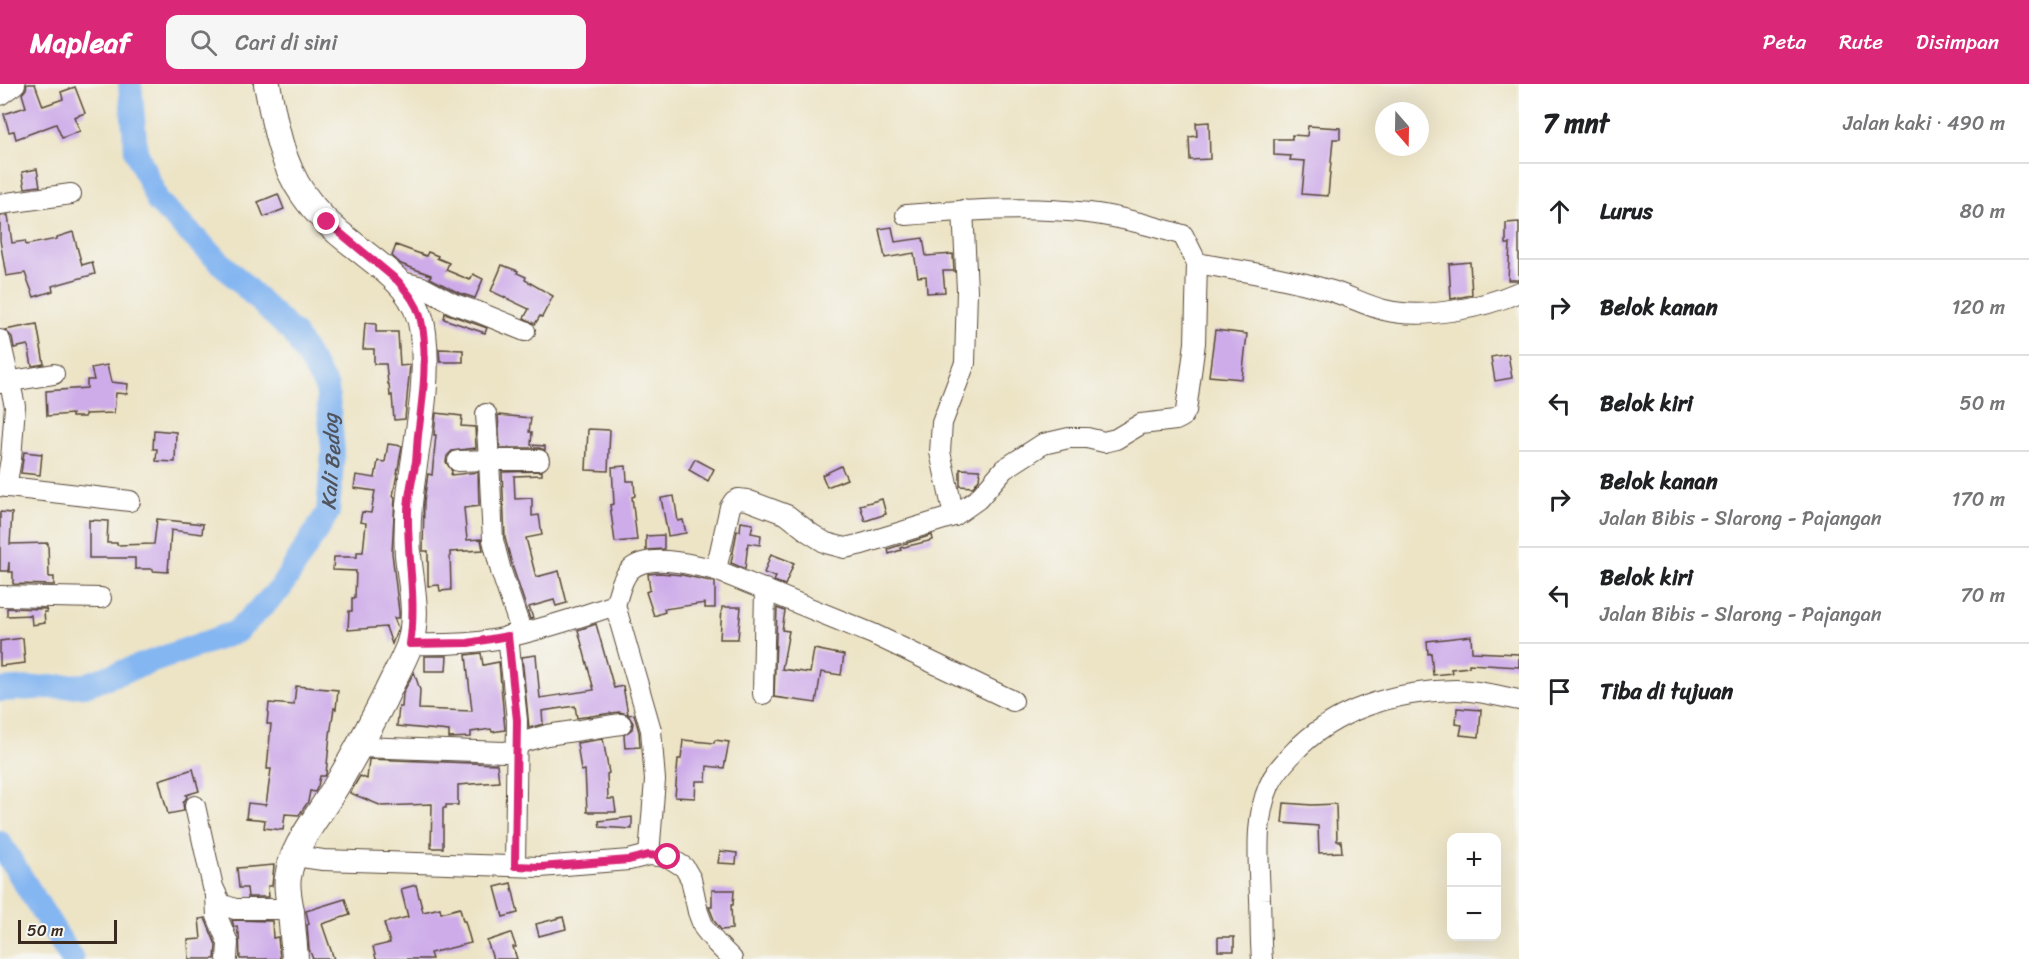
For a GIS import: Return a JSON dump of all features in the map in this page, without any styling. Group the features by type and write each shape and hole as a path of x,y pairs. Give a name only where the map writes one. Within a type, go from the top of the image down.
{"main road":[{"path":"267,84 285,158 296,183 327,222 398,281 416,305 424,345 421,412 408,508 408,546 413,604 410,644 360,747 295,856 288,878 294,959"}],"street":[{"path":"0,95 15,84"},
{"path":"0,204 71,194"},
{"path":"716,570 730,507 738,499 747,500 787,515 826,543 845,548 954,516 978,500 1004,469 1043,444 1069,438 1087,438 1104,442 1116,439 1141,424 1176,420 1186,411 1194,343 1197,263 1183,235 1138,221 1088,213 963,210 906,215"},
{"path":"954,516 940,452 942,423 965,363 967,290 963,210"},
{"path":"1197,263 1261,274 1329,290 1375,308 1400,313 1451,310 1496,301 1519,292"},
{"path":"398,281 423,287 454,304 525,331"},
{"path":"0,340 5,382 15,406 3,487 130,501"},
{"path":"5,382 54,374"},
{"path":"486,414 493,540 515,635 517,720 515,866"},
{"path":"458,461 539,460"},
{"path":"648,855 655,780 651,730 615,605 624,580 630,570 639,564 663,561 716,570 873,634 1013,702"},
{"path":"763,694 765,589"},
{"path":"0,596 101,598"},
{"path":"410,644 459,643 515,635 615,605"},
{"path":"1262,959 1259,858 1263,801 1277,771 1302,743 1322,727 1354,709 1416,694 1458,690 1519,700"},
{"path":"360,747 505,752 515,749 523,742 547,735 621,724"},
{"path":"195,806 216,896 217,916 228,944 227,959"},
{"path":"295,856 323,860 540,867 629,860 648,855 668,857 684,867 692,879 698,912 704,928 732,959"},
{"path":"216,896 224,905 235,909 290,909"}],"building":[{"path":"27,84 35,84 43,106 63,99 61,92 75,87 85,113 74,117 80,131 62,138 56,124 16,139 14,131 9,132 4,114 26,107 22,94"},
{"path":"1209,122 1210,159 1190,160 1189,137 1197,136 1196,123"},
{"path":"1308,126 1340,128 1340,139 1333,139 1328,196 1302,194 1305,161 1290,160 1291,156 1274,155 1274,139 1292,139 1292,135 1307,136"},
{"path":"37,169 40,186 25,188 22,172"},
{"path":"278,194 284,209 264,217 258,202"},
{"path":"8,215 12,243 25,241 26,245 57,239 57,237 73,232 82,265 92,262 95,274 52,286 53,291 34,297 25,273 6,276 0,240 0,216"},
{"path":"1519,222 1519,280 1508,280 1510,244 1506,244 1506,223"},
{"path":"892,227 895,242 923,238 926,256 953,254 954,271 943,271 945,292 927,293 926,276 918,277 914,253 885,258 879,229"},
{"path":"396,245 426,256 428,252 438,256 437,258 449,263 446,270 470,280 473,274 483,279 475,298 459,293 430,278 431,275 401,264 392,256"},
{"path":"1470,262 1472,295 1451,299 1449,264"},
{"path":"502,265 518,271 517,273 526,277 525,280 553,296 542,317 540,316 535,324 524,318 529,309 491,291"},
{"path":"445,313 487,328 485,333 444,319"},
{"path":"365,323 376,324 376,332 398,332 400,366 410,365 405,419 394,420 386,364 374,364 374,349 363,349"},
{"path":"37,324 44,364 32,366 28,345 14,348 12,337 5,330"},
{"path":"1215,330 1247,334 1242,379 1209,376"},
{"path":"439,349 463,350 463,362 440,362"},
{"path":"1508,354 1512,378 1495,381 1491,357"},
{"path":"107,365 111,382 128,384 127,394 116,393 114,413 85,414 85,417 72,417 72,414 47,416 46,391 87,388 87,380 94,380 91,368"},
{"path":"436,413 462,416 461,426 475,427 476,448 452,451 447,456 446,462 452,471 451,475 478,472 479,506 464,508 467,540 481,539 483,550 450,552 451,590 440,591 439,585 428,586 428,551 423,551 424,501 428,474 432,475"},
{"path":"498,415 531,418 529,432 532,432 531,445 545,446 545,450 500,448"},
{"path":"588,429 610,430 608,471 586,470"},
{"path":"154,430 176,432 175,462 156,461 157,449 153,449"},
{"path":"388,444 402,446 393,496 395,497 392,553 399,618 394,618 398,628 392,644 386,627 348,630 349,611 352,611 352,598 355,598 356,571 333,570 334,557 357,557 357,552 363,552 366,523 360,522 362,512 371,513 375,491 354,488 356,475 375,478 378,461 385,462"},
{"path":"24,452 42,454 40,475 21,473"},
{"path":"695,459 714,469 708,481 689,470"},
{"path":"626,466 627,481 634,481 635,496 632,497 637,540 615,542 610,505 614,504 612,467"},
{"path":"841,466 847,479 827,487 822,475"},
{"path":"960,469 980,470 979,479 973,487 960,486"},
{"path":"542,471 542,475 514,476 515,499 532,498 532,516 539,515 542,535 526,538 536,577 559,571 567,603 556,606 554,600 529,607 533,618 530,619 505,538 502,472"},
{"path":"674,496 678,521 683,520 686,533 668,536 661,498"},
{"path":"882,499 886,514 865,521 860,505"},
{"path":"0,512 12,513 10,544 48,543 49,577 54,577 54,585 13,584 13,572 9,572 9,562 8,571 0,571"},
{"path":"157,519 203,524 202,534 171,530 168,572 135,569 135,558 89,558 89,520 108,521 107,543 117,543 117,545 154,544"},
{"path":"741,522 753,524 751,533 761,535 760,545 748,543 745,569 731,563"},
{"path":"664,535 664,549 646,550 646,536"},
{"path":"932,535 933,540 900,548 901,550 889,554 888,549"},
{"path":"771,554 794,563 785,585 774,581 776,577 764,573"},
{"path":"660,573 715,582 715,608 705,608 705,603 664,609 665,612 654,616 646,592 650,590 648,574"},
{"path":"722,607 741,607 738,639 720,639"},
{"path":"7,608 46,609 45,623 32,625 31,615 7,616"},
{"path":"777,608 785,611 782,630 789,631 782,669 810,673 814,649 844,655 841,675 821,672 816,703 774,697"},
{"path":"596,624 614,688 623,686 628,714 619,712 577,718 575,706 542,711 543,724 529,728 522,657 536,655 540,698 594,690 578,630"},
{"path":"1471,636 1472,652 1519,654 1519,667 1469,664 1469,667 1451,669 1452,673 1433,675 1431,653 1428,654 1427,641"},
{"path":"23,638 25,663 0,666 0,641"},
{"path":"481,653 483,665 499,662 505,730 492,732 491,729 471,732 471,737 449,738 449,731 397,726 403,693 414,672 420,690 419,709 472,711 466,655"},
{"path":"425,656 447,656 446,671 425,671"},
{"path":"296,686 338,690 326,774 320,776 315,792 310,791 308,802 299,815 285,814 283,830 264,828 265,820 246,818 248,803 266,805 271,769 267,769 271,724 267,724 269,703 294,705"},
{"path":"1457,708 1481,710 1479,737 1460,735 1462,725 1456,724"},
{"path":"634,714 640,747 625,748 624,735 632,729 633,723 628,715"},
{"path":"603,739 609,773 607,774 608,799 614,799 616,812 587,812 585,770 581,771 577,743"},
{"path":"683,740 729,742 724,768 707,766 706,781 696,781 695,798 675,797 678,759 681,759"},
{"path":"369,759 497,764 499,782 458,785 458,805 446,805 446,808 443,808 443,848 431,848 432,804 382,806 350,793 360,776 367,779"},
{"path":"193,769 199,791 186,795 183,803 184,811 168,814 159,780"},
{"path":"1284,803 1336,804 1337,841 1341,841 1342,852 1319,853 1318,826 1282,823"},
{"path":"632,817 632,829 600,827 599,821"},
{"path":"720,851 737,853 736,864 718,863"},
{"path":"274,865 272,886 268,886 269,897 248,897 247,888 239,888 237,868"},
{"path":"511,883 518,913 503,917 495,887"},
{"path":"416,885 423,912 440,908 441,913 460,908 471,943 430,953 432,959 376,959 373,947 390,943 384,923 408,917 401,889"},
{"path":"712,890 734,890 733,905 731,905 732,929 721,930 715,922 709,907 712,907"},
{"path":"345,899 350,915 322,924 334,959 313,959 309,949 307,925 309,924 306,911"},
{"path":"563,917 566,929 539,936 536,924"},
{"path":"205,918 216,945 215,959 189,959 188,940 201,939 199,919"},
{"path":"232,920 272,921 273,938 278,937 280,959 240,959 239,933"},
{"path":"511,933 517,959 493,959 487,941"},
{"path":"1218,937 1234,937 1234,951 1218,951"}],"waterway":[{"name":"Kali Bedog","path":"0,690 85,685 236,632 280,589 328,512 333,451 327,388 294,334 158,202 136,151 130,84"},
{"name":"Kali Bedog","path":"0,843 72,959"}],"route":[{"path":"327,222 398,281 416,305 420,315 424,345 423,380 407,535 413,604 410,644 468,643 508,636 517,720 515,866 540,867 629,860 648,855 668,857"}]}
